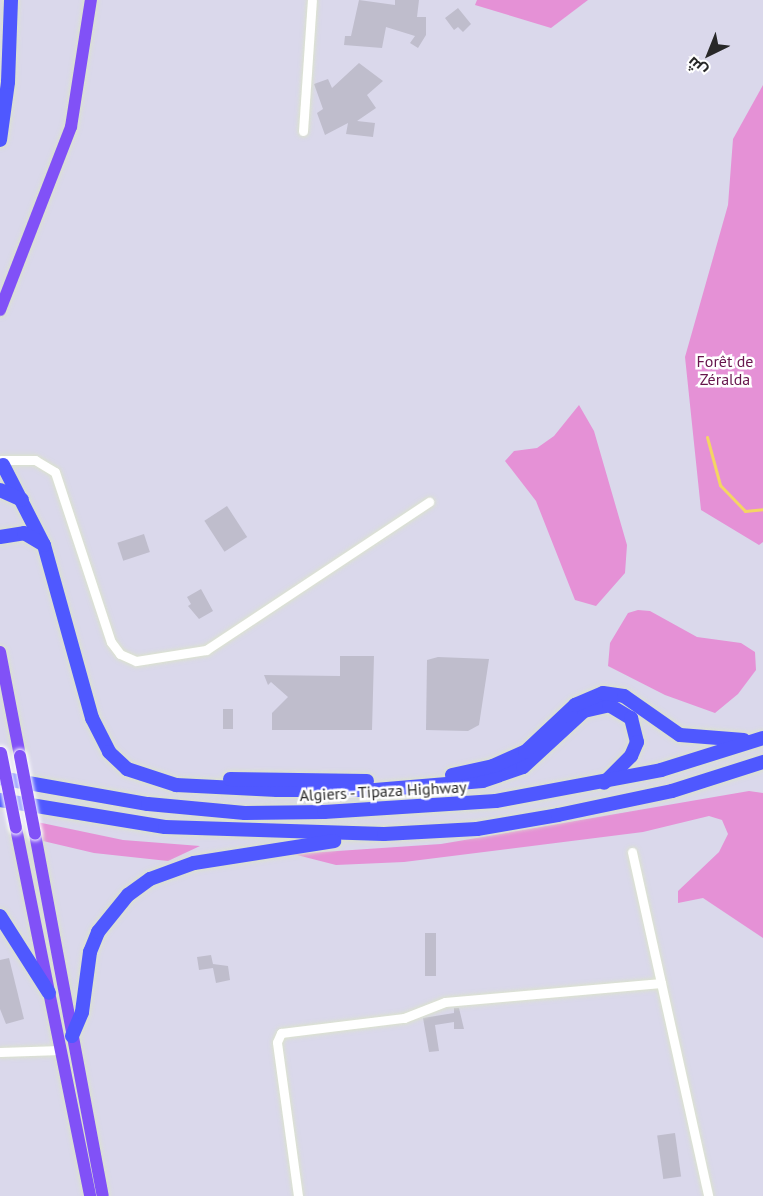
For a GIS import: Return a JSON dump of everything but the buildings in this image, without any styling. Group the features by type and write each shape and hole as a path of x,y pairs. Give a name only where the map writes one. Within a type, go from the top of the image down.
{"highway":[{"path":"0,140 8,82 11,0"},
{"path":"1,462 44,545 89,694 91,714 109,752 132,771 176,785 306,791 483,781 523,767 584,711 609,705 628,714 637,737 631,756 604,783"},
{"path":"0,490 22,500"},
{"path":"0,537 24,533 44,545"},
{"path":"89,694 121,753 156,771 185,778 343,781 464,773 525,752 575,705 603,693 630,699 680,735 760,739"},
{"name":"Algiers - Tipaza Highway","path":"0,778 148,804 245,813 496,801 604,783 760,739"},
{"path":"0,800 165,827 384,834 477,829 558,815 672,791 763,762"},
{"path":"72,1036 82,1012 86,967 98,932 112,911 150,879 194,863 384,834"},
{"path":"0,916 48,993"}],"main road":[{"path":"0,310 72,126 91,0"},
{"path":"0,484 1,462"},
{"path":"0,651 103,1196"},
{"path":"1,750 90,1196"}],"street":[{"path":"303,131 312,0"},
{"path":"1,462 35,460 56,472 111,642 120,654 136,661 206,650 429,502"},
{"path":"632,852 708,1196"},
{"path":"298,1196 277,1042 281,1033 404,1018 445,1002 661,983"},
{"path":"0,1052 61,1050"}],"green space":[{"path":"477,0 588,0 551,28 475,5"},
{"name":"Forêt de Zéralda","path":"763,85 763,542 759,545 701,510 685,357 728,205 733,139"},
{"path":"579,405 594,431 627,545 625,573 596,606 575,600 536,501 505,461 514,451 537,448 554,436"},
{"path":"638,610 650,611 697,637 741,643 755,652 756,670 738,694 715,713 665,695 608,666 610,643 628,613"},
{"path":"749,791 763,793 763,938 703,898 678,903 678,891 719,852 728,834 722,820 709,816 643,832 404,862 336,865 293,854 441,844"},
{"path":"37,822 123,840 200,846 168,861 94,853 43,841"}],"waterway":[{"path":"707,437 720,485 745,511 763,509"}]}
